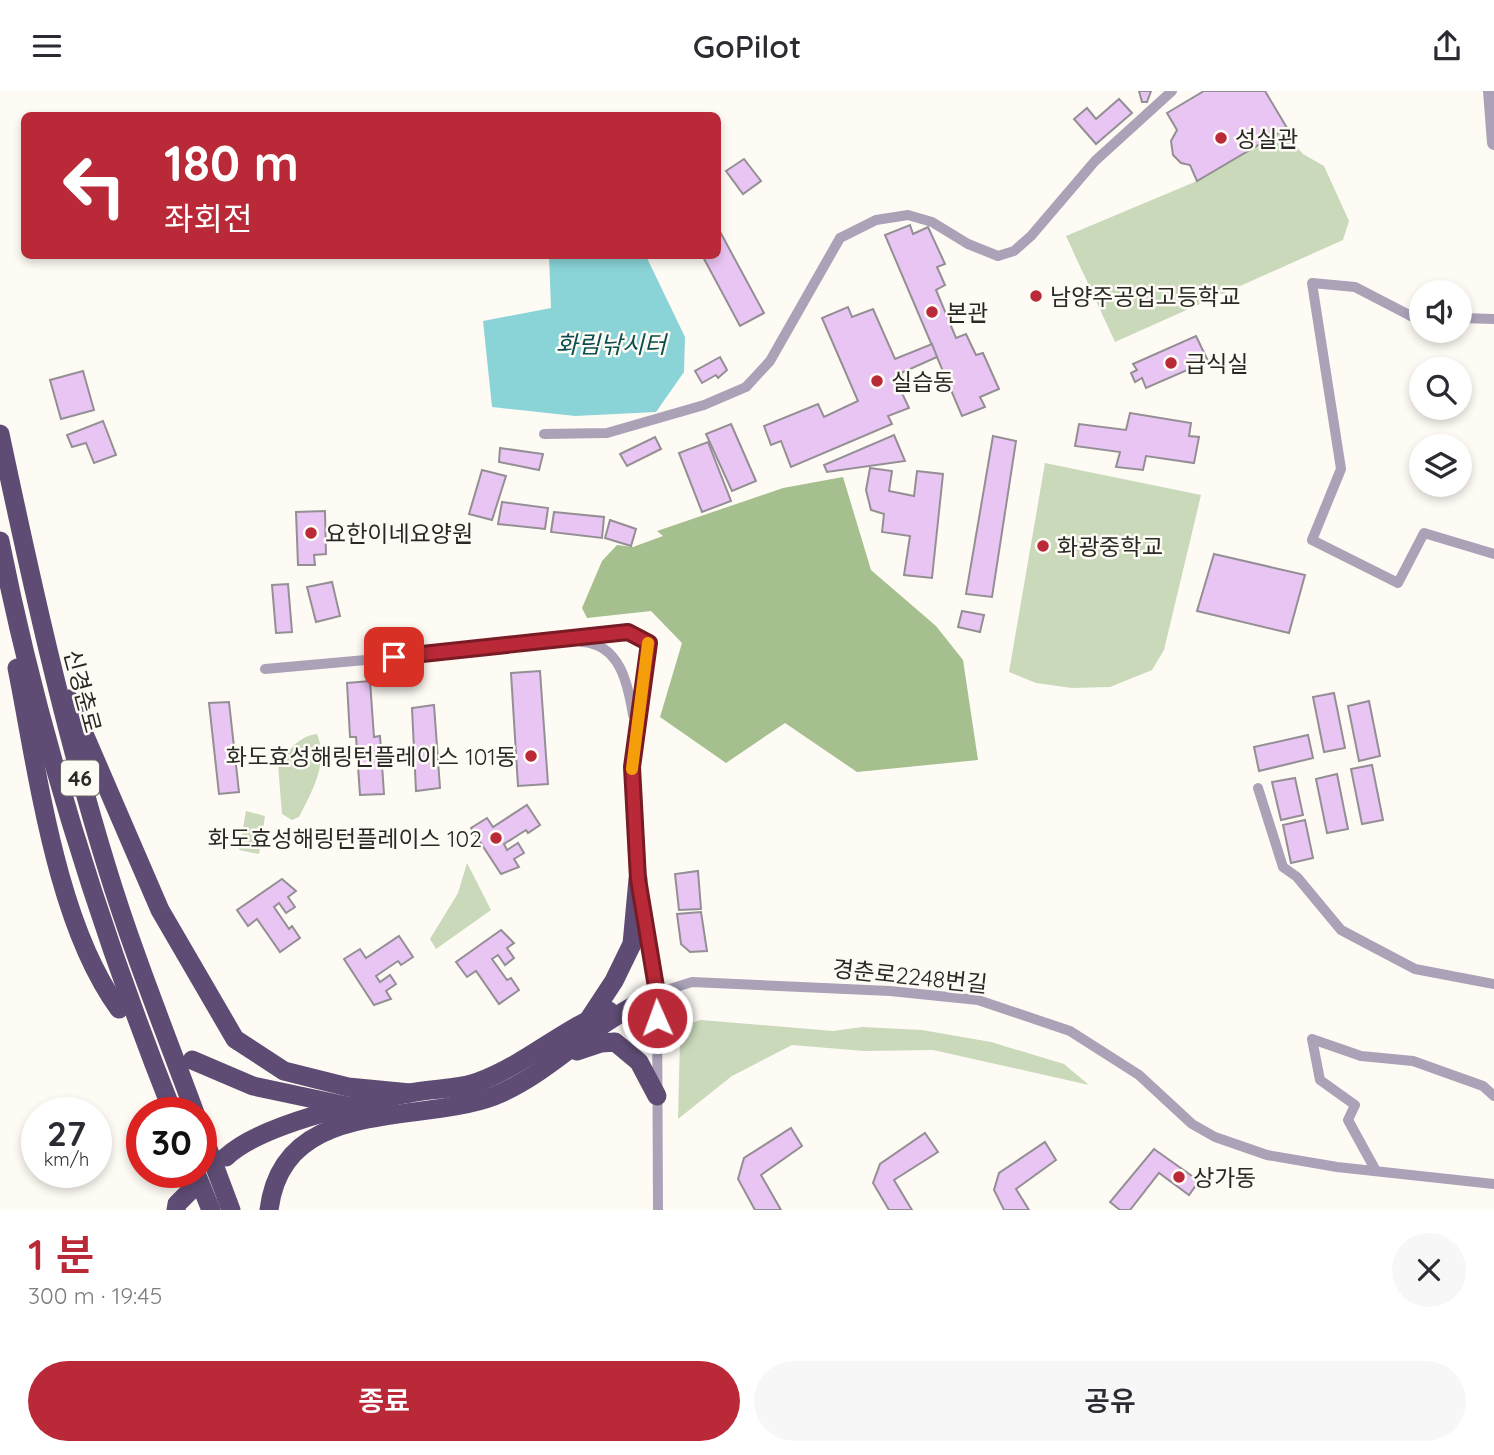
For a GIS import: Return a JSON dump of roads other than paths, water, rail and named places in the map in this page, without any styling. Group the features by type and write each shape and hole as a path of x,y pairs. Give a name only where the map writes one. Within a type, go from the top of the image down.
{"highway":[{"name":"신경춘로","path":"0,434 45,643 107,871 189,1097"},
{"name":"신경춘로","path":"0,541 80,853 167,1097"},
{"path":"7,576 16,660 69,908 102,985 120,1009"},
{"path":"45,643 160,910 235,1039 284,1070 348,1087 410,1093"},
{"path":"589,1019 614,981 632,944 638,879"},
{"path":"226,1157 238,1146 276,1129 410,1093 477,1083 536,1054 589,1019 657,993"},
{"path":"269,1210 271,1196 285,1168 305,1143 326,1130 352,1121 495,1096 562,1056 603,1025 657,993"},
{"path":"562,1056 601,1043 615,1042 639,1062 657,1096"},
{"path":"192,1060 253,1086 351,1107 403,1113"},
{"path":"217,1173 231,1210"},
{"path":"176,1210 177,1203 188,1188"},
{"path":"197,1188 211,1210"}],"street":[{"path":"544,434 607,433 705,405 746,387 770,362 840,238 876,220 908,215 932,222 968,244 998,256 1013,251 1031,236 1095,160 1172,91"},
{"path":"1490,91 1494,143"},
{"path":"1409,315 1355,287 1312,283 1341,469 1312,540 1398,583 1424,533 1494,554"},
{"path":"1472,318 1494,319"},
{"path":"265,669 628,632 649,643 635,728 632,767 638,879 657,993 658,1210"},
{"path":"551,641 593,642 609,652 624,671 635,728"},
{"path":"1258,788 1283,867 1297,877 1341,930 1415,969 1494,984"},
{"name":"경춘로2248번길","path":"657,993 692,982 866,990 978,1000 1070,1031 1139,1075 1192,1124 1215,1137 1266,1155 1494,1184"},
{"path":"1376,1171 1348,1120 1355,1105 1320,1080 1312,1039 1361,1056 1413,1062 1483,1086 1494,1096"}],"water":[{"name":"화림낚시터","path":"549,259 647,259 685,337 684,372 656,412 575,416 492,407 483,321 551,308"}],"place":[{"name":"성실관","path":"1221,138"},
{"name":"남양주공업고등학교","path":"1036,296"},
{"name":"본관","path":"932,312"},
{"name":"급식실","path":"1171,363"},
{"name":"실습동","path":"877,381"},
{"name":"요한이네요양원","path":"311,533"},
{"name":"화광중학교","path":"1043,546"},
{"name":"화도효성해링턴플레이스 101동","path":"531,756"},
{"name":"화도효성해링턴플레이스 102","path":"496,838"},
{"name":"상가동","path":"1179,1177"}]}
